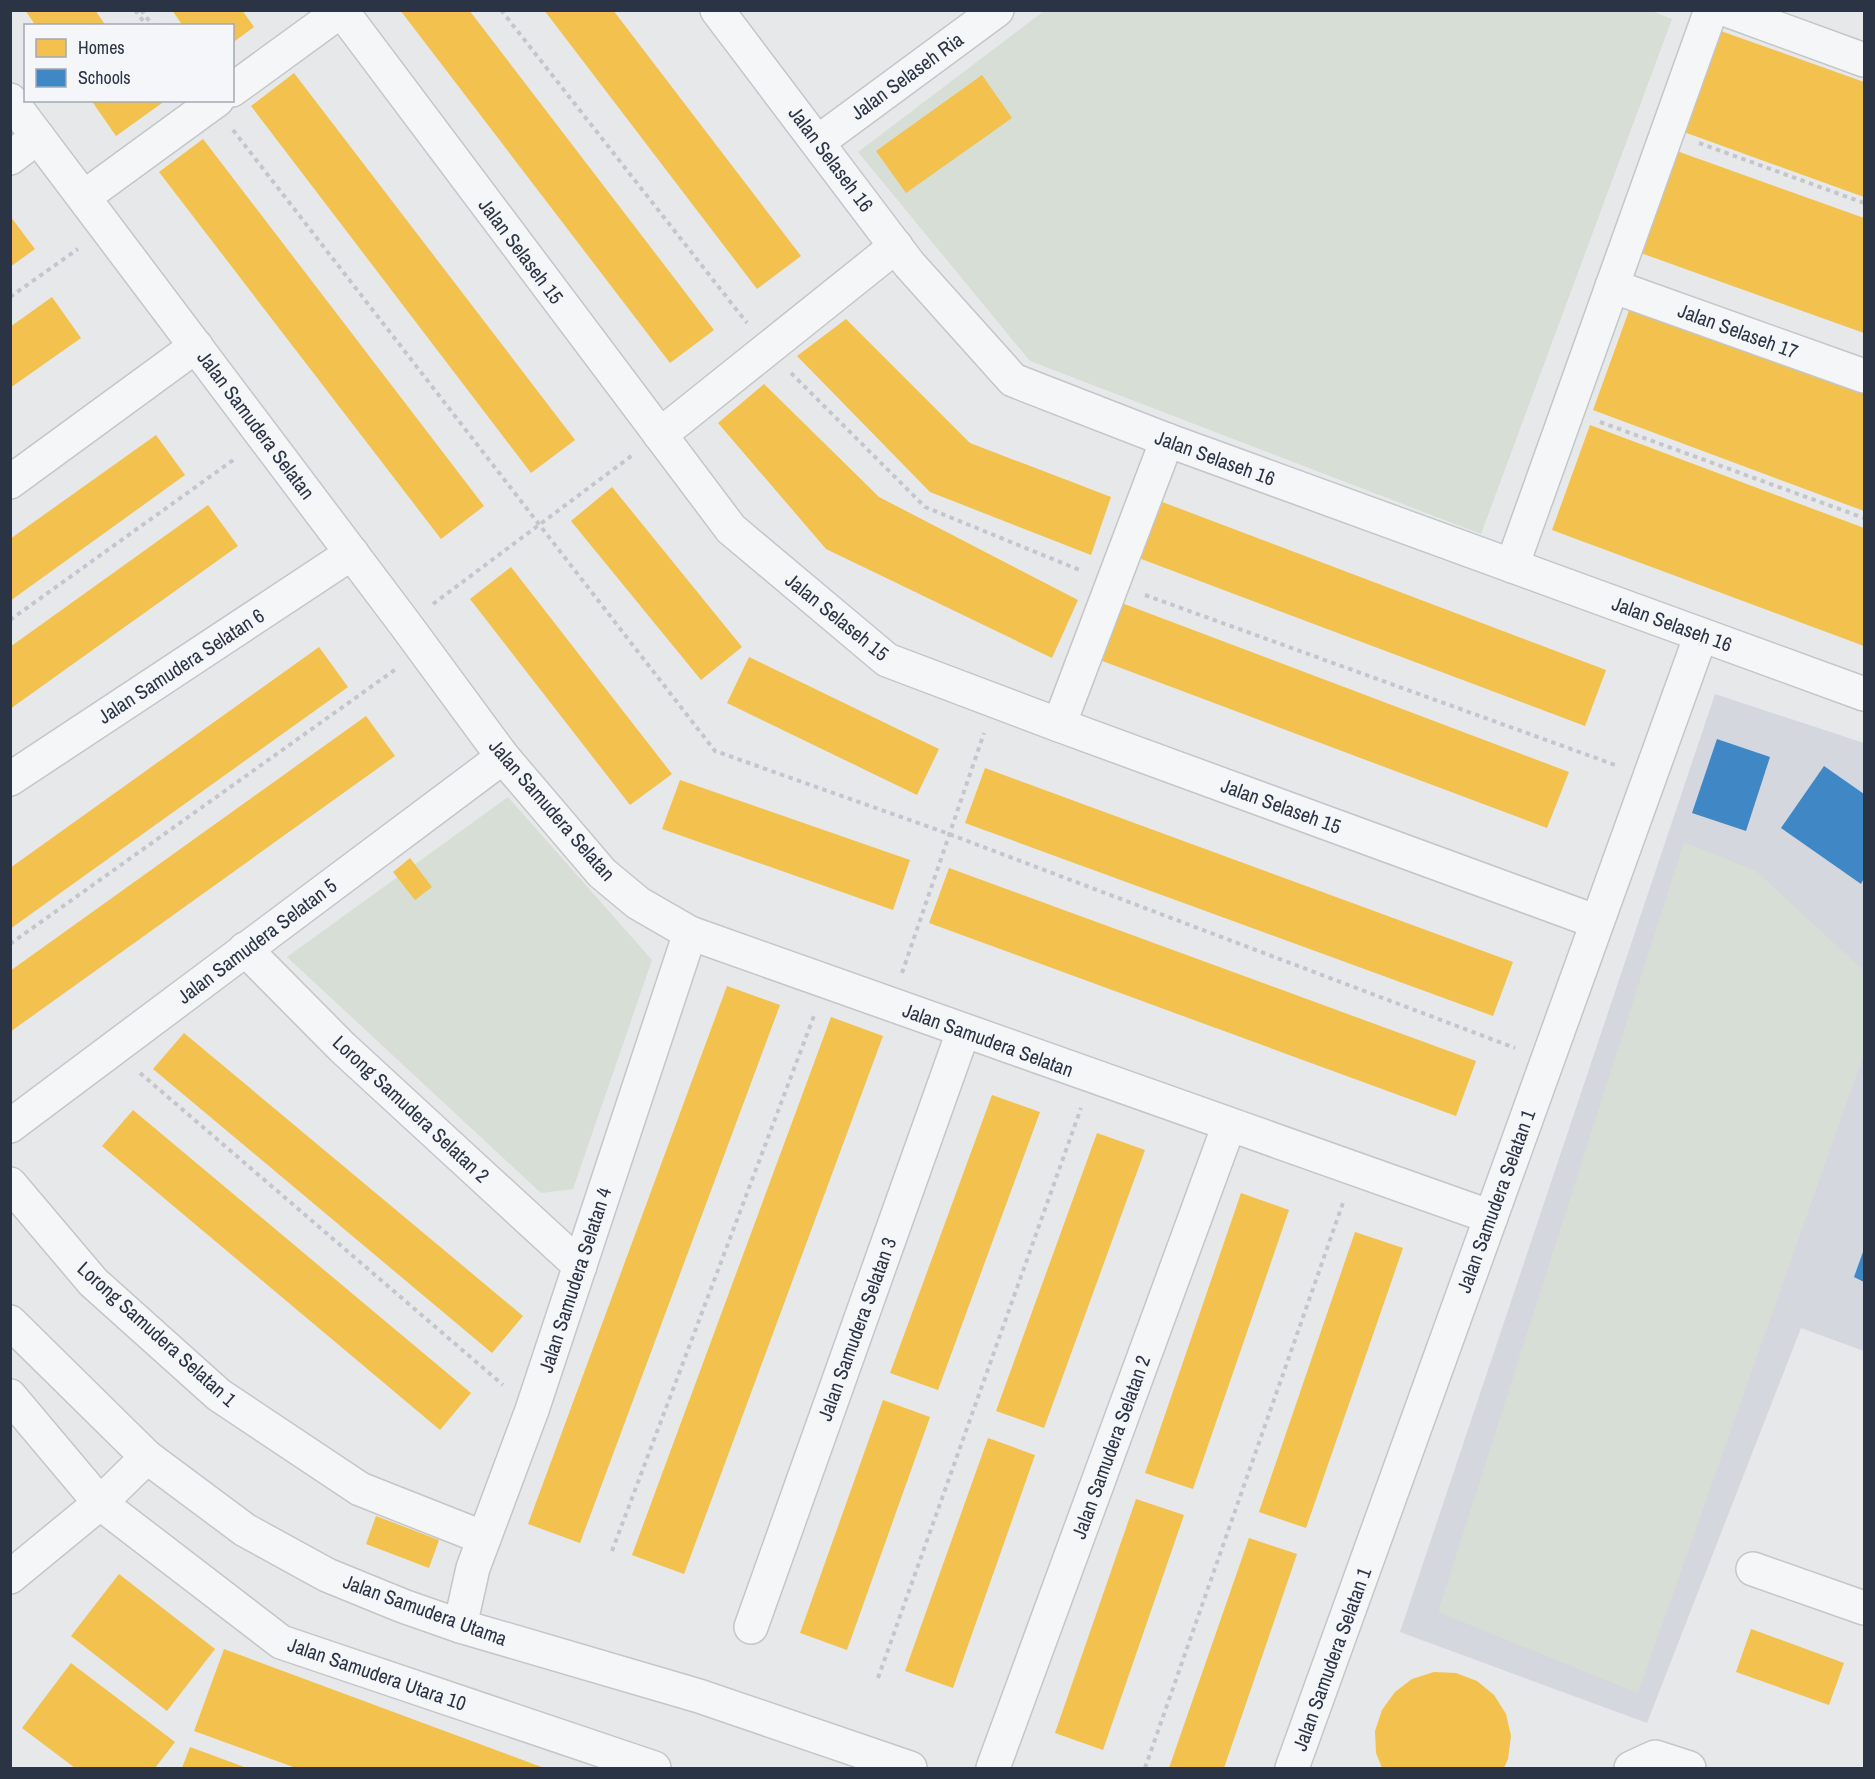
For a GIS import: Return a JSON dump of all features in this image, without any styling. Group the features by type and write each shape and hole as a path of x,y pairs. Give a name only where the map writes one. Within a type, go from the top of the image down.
{"street":[{"name":"Jalan Selaseh 16","path":"717,10 909,264 1012,380 1167,440 1864,694"},
{"name":"Jalan Selaseh Ria","path":"818,142 997,10"},
{"path":"1512,566 1711,10"},
{"path":"1726,10 1864,60"},
{"path":"234,89 341,11"},
{"name":"Jalan Selaseh 15","path":"341,11 731,529 887,660 1597,922"},
{"name":"Jalan Samudera Selatan","path":"10,100 503,757 602,873 638,903 690,933 963,1032 1491,1217"},
{"path":"84,197 215,102"},
{"path":"10,158 38,137"},
{"path":"660,435 896,246"},
{"name":"Jalan Selaseh 17","path":"1612,286 1864,376"},
{"path":"10,482 196,346"},
{"path":"1059,725 1167,440"},
{"name":"Jalan Samudera Selatan 6","path":"10,779 352,553"},
{"name":"Jalan Samudera Selatan 1","path":"1292,1768 1701,635"},
{"name":"Jalan Samudera Selatan 5","path":"10,1126 503,757"},
{"name":"Jalan Samudera Selatan 4","path":"460,1626 473,1568 532,1410 690,933"},
{"name":"Lorong Samudera Selatan 2","path":"246,949 342,1047 580,1266"},
{"name":"Jalan Samudera Selatan 3","path":"751,1627 963,1032"},
{"name":"Jalan Samudera Selatan 2","path":"993,1768 1229,1125"},
{"name":"Lorong Samudera Selatan 1","path":"10,1184 93,1282 219,1395 360,1489 484,1538"},
{"name":"Jalan Samudera Utama","path":"10,1322 147,1457 244,1530 327,1575 460,1626 699,1696 910,1768"},
{"name":"Jalan Samudera Utara 10","path":"10,1396 100,1503 281,1642 654,1768"},
{"path":"10,1577 100,1503 147,1457"},
{"path":"1753,1569 1864,1608"},
{"path":"1631,1768 1655,1757 1689,1768"}],"path":[{"path":"135,10 146,24"},
{"path":"141,10 152,24"},
{"path":"501,10 767,349 925,507 1113,584 1650,777"},
{"path":"224,102 539,524 715,751 949,834 1547,1060"},
{"path":"1667,132 1864,203"},
{"path":"10,297 108,229"},
{"path":"1567,411 1864,518"},
{"path":"10,944 415,637 539,524 660,435"},
{"path":"10,620 265,437"},
{"path":"891,1005 995,700"},
{"path":"612,1551 826,982"},
{"path":"113,1049 532,1410"},
{"path":"878,1678 1092,1077"},
{"path":"1145,1768 1356,1168"}],"shaded area":[{"path":"1649,10 1672,19 1481,534 1030,361 858,152 1044,11"},
{"path":"1715,694 1864,743 1864,1351 1801,1328 1647,1723 1400,1632"},
{"path":"508,797 652,960 573,1189 541,1193 287,957"},
{"path":"1684,842 1756,871 1864,971 1864,1054 1638,1693 1438,1612"}],"building: Homes":[{"path":"25,10 95,10 105,24 35,24"},
{"path":"172,10 242,10 254,27 234,42 234,24 182,24"},
{"path":"400,10 469,10 714,330 670,363"},
{"path":"544,10 613,10 801,256 757,289"},
{"path":"1718,30 1864,82 1864,197 1681,131"},
{"path":"294,73 575,440 531,473 251,106"},
{"path":"982,75 1012,118 906,193 876,151"},
{"path":"92,102 162,102 162,103 116,136"},
{"path":"203,139 484,506 441,539 159,172"},
{"path":"1674,150 1864,218 1864,333 1638,252"},
{"path":"10,216 35,249 10,267"},
{"path":"52,297 81,338 10,388 10,327"},
{"path":"1631,305 1864,393 1864,511 1593,410"},
{"path":"846,319 970,443 1111,497 1091,555 930,492 797,356"},
{"path":"764,384 879,497 1078,600 1052,658 826,549 718,423"},
{"path":"1590,425 1864,528 1864,646 1552,530"},
{"path":"156,435 185,475 10,601 10,539"},
{"path":"612,487 742,647 701,680 571,521"},
{"path":"1157,500 1606,670 1585,726 1136,557"},
{"path":"208,505 238,546 10,709 10,647"},
{"path":"511,567 672,774 630,805 470,599"},
{"path":"1119,602 1569,772 1547,828 1097,659"},
{"path":"319,647 348,687 10,929 10,868"},
{"path":"749,657 939,749 917,795 727,703"},
{"path":"366,716 395,756 10,1032 10,971"},
{"path":"985,768 1513,962 1493,1016 965,823"},
{"path":"680,780 910,860 893,910 662,829"},
{"path":"410,858 432,887 415,900 393,872"},
{"path":"949,868 1476,1061 1456,1116 929,923"},
{"path":"727,986 780,1005 580,1543 528,1524"},
{"path":"831,1017 883,1036 684,1574 632,1555"},
{"path":"184,1033 523,1316 492,1353 153,1069"},
{"path":"992,1095 1040,1112 938,1390 890,1373"},
{"path":"133,1110 471,1393 440,1430 102,1146"},
{"path":"1097,1133 1145,1150 1044,1428 996,1411"},
{"path":"1241,1193 1289,1210 1193,1489 1145,1473"},
{"path":"1355,1232 1403,1248 1306,1528 1259,1512"},
{"path":"883,1400 930,1417 847,1650 800,1633"},
{"path":"988,1438 1035,1455 953,1688 905,1671"},
{"path":"1136,1499 1184,1515 1103,1750 1055,1733"},
{"path":"376,1516 439,1540 429,1568 366,1544"},
{"path":"1249,1538 1297,1554 1224,1768 1169,1768"},
{"path":"119,1574 215,1649 167,1711 71,1636"},
{"path":"1751,1629 1844,1663 1829,1705 1736,1672"},
{"path":"224,1649 544,1768 296,1768 194,1731"},
{"path":"71,1663 175,1742 155,1768 75,1768 22,1728"},
{"path":"1434,1672 1456,1673 1477,1681 1494,1695 1506,1714 1511,1736 1508,1759 1504,1768 1382,1768 1376,1753 1375,1731 1382,1710 1395,1692 1412,1679"},
{"path":"190,1747 247,1768 182,1768"}],"building: Schools":[{"path":"1717,739 1770,757 1746,831 1692,813"},
{"path":"1824,766 1864,794 1864,878 1861,884 1781,828"},
{"path":"1864,1249 1864,1282 1854,1277"}]}
